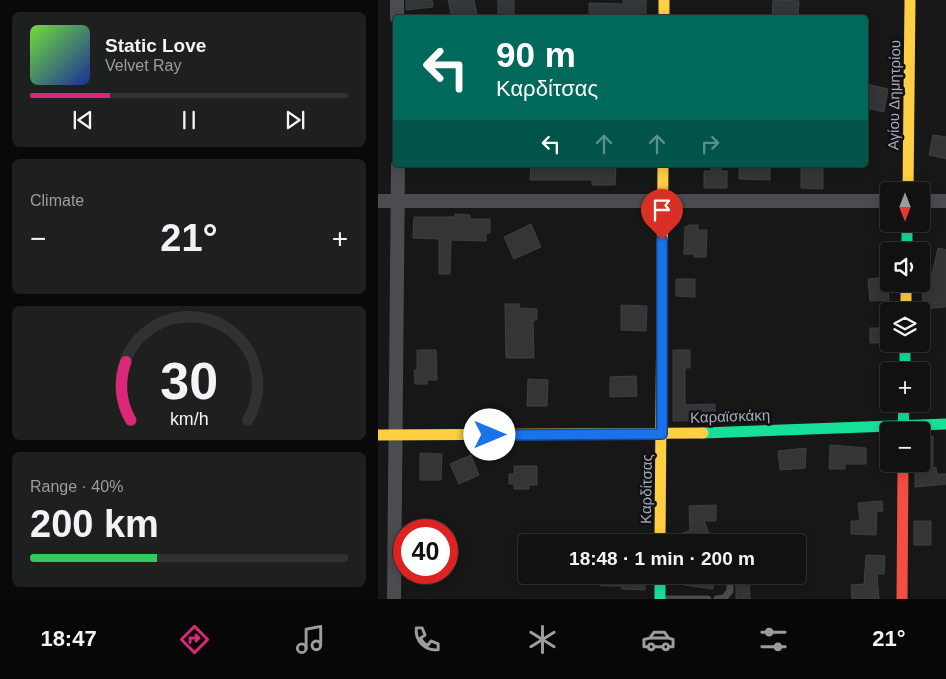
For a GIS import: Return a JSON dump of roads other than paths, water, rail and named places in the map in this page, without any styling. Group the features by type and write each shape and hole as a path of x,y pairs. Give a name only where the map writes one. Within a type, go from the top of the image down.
{"street":[{"path":"397,0 397,15"},
{"path":"664,0 664,15"},
{"name":"Αγίου Δημητρίου","path":"908,182 910,0"},
{"path":"394,599 394,436 398,167"},
{"name":"Καρδίτσας","path":"660,534 663,167"},
{"path":"378,201 880,201"},
{"path":"930,201 946,202"},
{"name":"Καραϊσκάκη","path":"930,426 946,424"},
{"name":"Καραϊσκάκη","path":"378,435 662,434 880,429"},
{"path":"902,599 903,472"},
{"path":"660,584 660,599"}],"lane":[{"path":"717,599 724,598 730,591 730,584"},
{"path":"660,599 708,599"}]}
